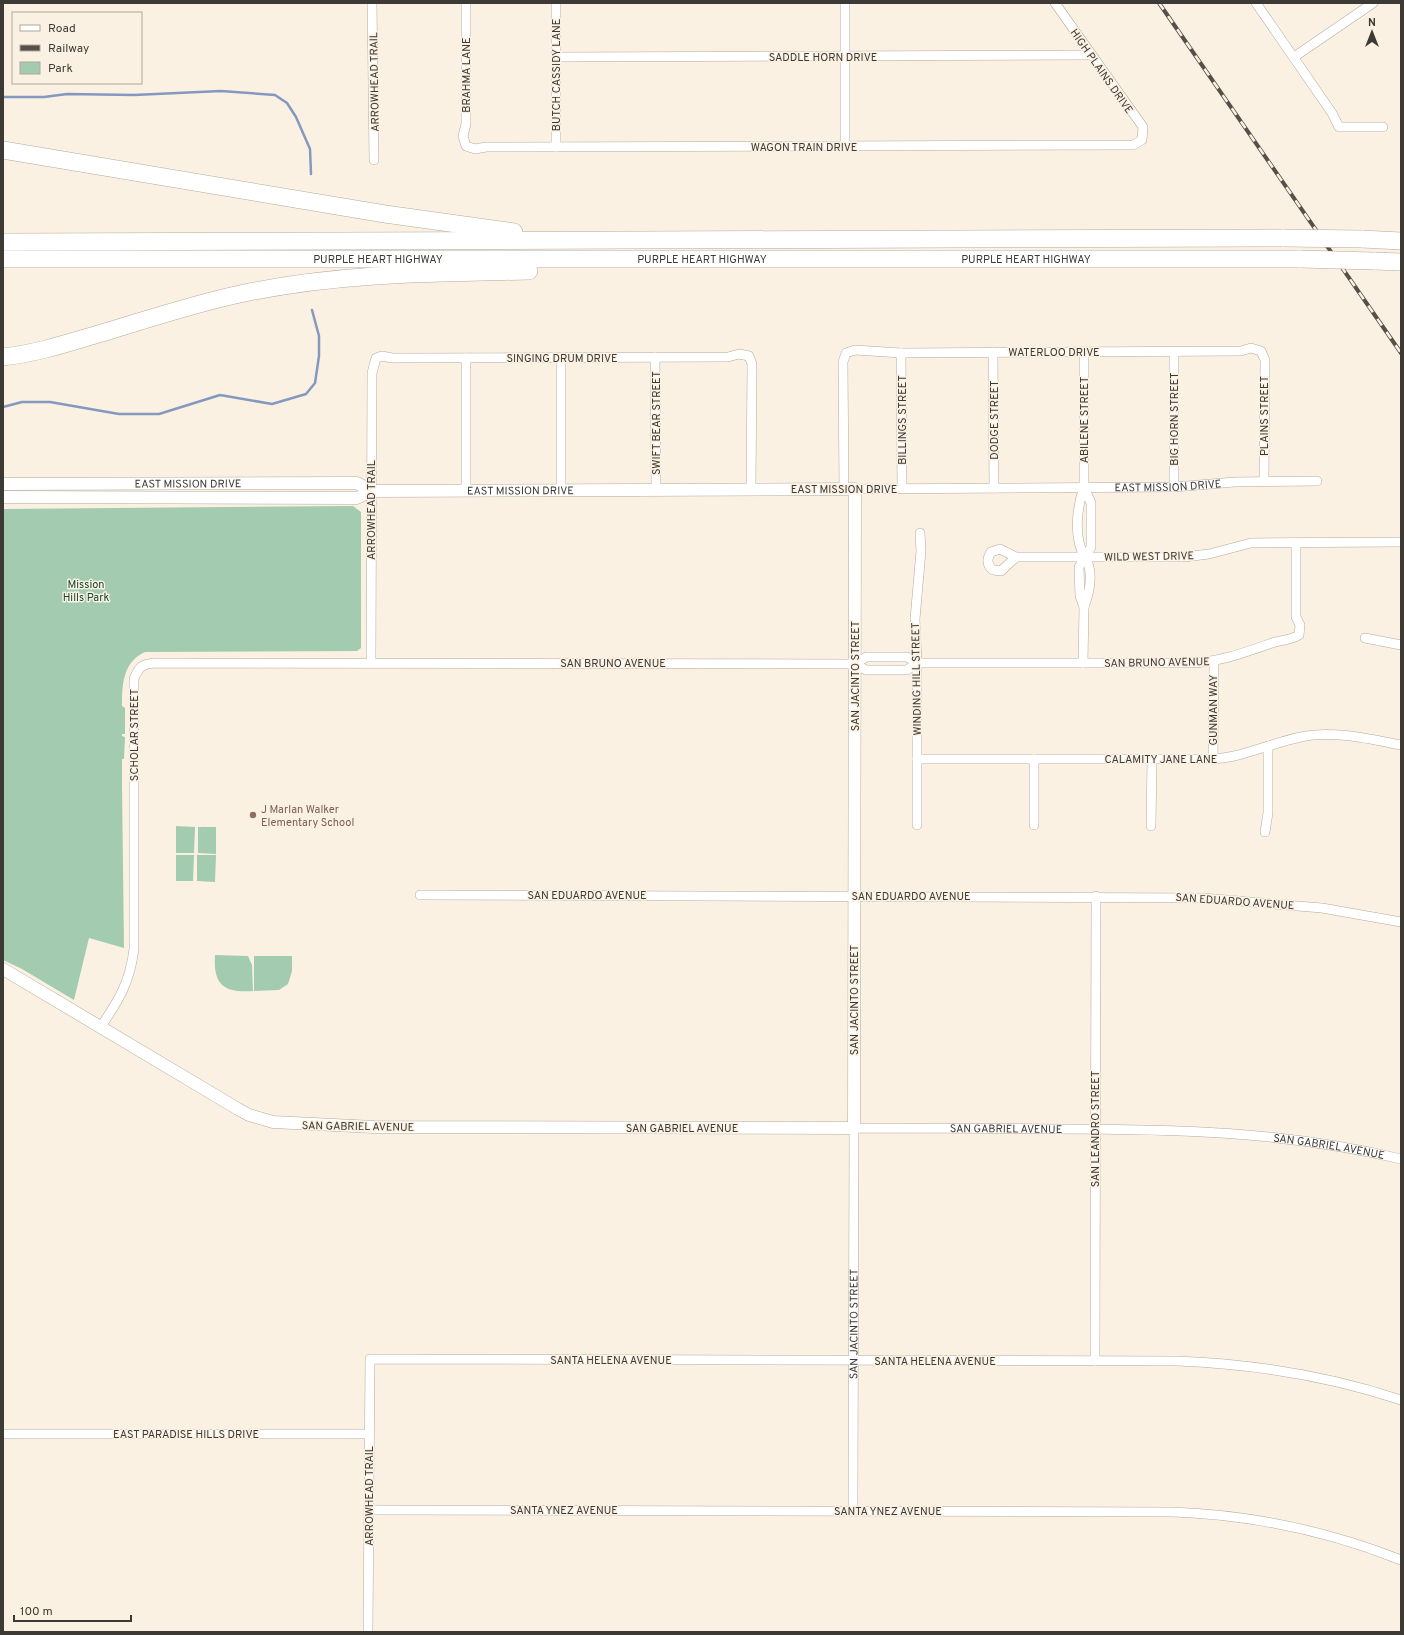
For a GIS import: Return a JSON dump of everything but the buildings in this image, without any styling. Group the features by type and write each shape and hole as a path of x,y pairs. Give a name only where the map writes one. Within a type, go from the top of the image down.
{"highway":[{"path":"3,150 385,214 575,240"},
{"name":"PURPLE HEART HIGHWAY","path":"3,242 1284,238 1401,241"},
{"name":"PURPLE HEART HIGHWAY","path":"3,259 1300,259 1401,262"},
{"path":"3,357 38,351 220,298 320,280 381,274 581,269 711,260"}],"street":[{"name":"ARROWHEAD TRAIL","path":"372,3 374,160"},
{"name":"BRAHMA LANE","path":"466,3 466,124 463,136 466,146"},
{"name":"BUTCH CASSIDY LANE","path":"556,3 556,147"},
{"path":"845,3 845,146"},
{"name":"HIGH PLAINS DRIVE","path":"1055,3 1090,55 1143,127 1142,140"},
{"path":"1256,3 1332,113 1339,127 1382,127"},
{"path":"1294,58 1373,3"},
{"name":"SADDLE HORN DRIVE","path":"556,57 1090,55"},
{"name":"WAGON TRAIN DRIVE","path":"466,146 475,149 486,147 1133,145 1142,140"},
{"name":"WATERLOO DRIVE","path":"846,354 855,350 901,353 1174,352 1241,351 1251,348 1262,351"},
{"name":"PLAINS STREET","path":"1262,351 1265,360 1264,481"},
{"name":"DODGE STREET","path":"994,352 994,488"},
{"name":"ABILENE STREET","path":"1084,352 1084,487 1078,503 1079,547 1085,557"},
{"name":"BIG HORN STREET","path":"1174,352 1174,487"},
{"name":"BILLINGS STREET","path":"901,353 902,488"},
{"name":"SINGING DRUM DRIVE","path":"376,358 382,356 392,358 728,357 739,354 749,356 752,364 751,489"},
{"name":"SAN JACINTO STREET","path":"846,354 842,362 849,488 854,664 855,896 853,1511"},
{"name":"SWIFT BEAR STREET","path":"656,357 656,489"},
{"name":"ARROWHEAD TRAIL","path":"371,663 372,373 376,358"},
{"path":"466,358 466,490"},
{"path":"561,358 561,490"},
{"name":"EAST MISSION DRIVE","path":"3,497 357,498 371,491 1174,487 1264,481 1318,481"},
{"name":"EAST MISSION DRIVE","path":"3,484 357,483 371,491"},
{"name":"WINDING HILL STREET","path":"917,825 917,663 915,619 921,551 920,533"},
{"name":"WILD WEST DRIVE","path":"1016,557 1184,557 1209,554 1251,543 1401,542"},
{"name":"SAN BRUNO AVENUE","path":"371,663 854,664 866,670 907,670 917,663 1190,663 1214,661 1239,655 1277,642 1290,640 1299,635 1300,625 1296,617 1296,543"},
{"path":"1083,663 1084,607 1080,596 1079,567 1085,557"},
{"path":"1365,638 1401,645"},
{"name":"GUNMAN WAY","path":"1213,759 1214,661"},
{"name":"SCHOLAR STREET","path":"100,1028 119,1000 126,986 134,949 134,679 139,668 143,665 154,663 371,663"},
{"name":"CALAMITY JANE LANE","path":"917,759 1213,759 1238,756 1291,739 1316,735 1340,736 1401,745"},
{"path":"1265,832 1268,813 1268,746"},
{"path":"1034,759 1034,825"},
{"path":"1151,826 1152,759"},
{"name":"SAN EDUARDO AVENUE","path":"420,895 1096,896 1202,898 1269,902 1322,908 1401,922"},
{"name":"SAN LEANDRO STREET","path":"1095,1361 1096,896"},
{"name":"SAN GABRIEL AVENUE","path":"3,969 31,984 100,1028 238,1109 249,1115 273,1122 382,1127 1202,1130 1268,1136 1336,1145 1401,1159"},
{"name":"ARROWHEAD TRAIL","path":"368,1632 370,1359"},
{"name":"SANTA HELENA AVENUE","path":"370,1359 1196,1362 1275,1370 1336,1382 1401,1400"},
{"name":"EAST PARADISE HILLS DRIVE","path":"3,1434 369,1434"},
{"name":"SANTA YNEZ AVENUE","path":"369,1510 1194,1513 1246,1518 1302,1529 1348,1541 1401,1560"}],"green space":[{"name":"Mission Hills Park","path":"353,506 361,512 361,648 357,651 145,652 138,656 132,662 125,674 122,698 122,706 125,708 125,734 122,734 122,736 125,737 124,759 122,759 124,948 89,938 74,1000 22,969 3,960 3,509"},
{"path":"176,826 195,827 194,853 176,853"},
{"path":"198,827 216,827 216,854 198,853"},
{"path":"176,855 194,855 193,881 176,881"},
{"path":"197,855 216,855 215,882 197,881"},
{"path":"215,955 248,956 252,965 253,991 235,990 222,985 216,974"},
{"path":"254,956 292,956 292,971 288,984 279,990 254,991"}],"waterway":[{"path":"3,97 44,97 67,94 134,95 221,91 275,95 287,103 296,117 310,149 311,174"},
{"path":"3,407 22,402 50,402 119,414 159,414 220,395 272,404 306,394 315,383 319,356 319,336 312,310"}],"railway":[{"path":"1159,3 1401,353"}],"place":[{"name":"J Marlan Walker Elementary School","path":"253,815"}]}
